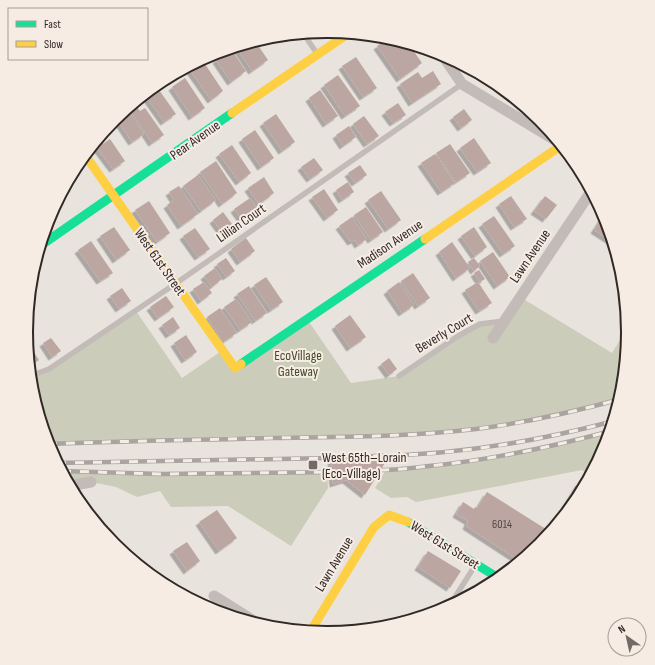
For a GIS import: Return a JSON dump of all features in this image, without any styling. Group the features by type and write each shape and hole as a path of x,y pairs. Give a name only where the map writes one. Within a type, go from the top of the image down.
{"street":[{"name":"Pear Avenue","path":"48,240 341,39"},
{"path":"448,63 462,84 546,135"},
{"name":"Madison Avenue","path":"235,368 556,147"},
{"name":"West 61st Street","path":"89,161 235,368"},
{"name":"Lawn Avenue","path":"493,338 588,195"},
{"path":"75,485 90,482"},
{"name":"West 61st Street","path":"388,515 406,521 494,575"},
{"name":"Lawn Avenue","path":"313,626 374,527 388,515"},
{"path":"214,596 244,615"}],"lane":[{"path":"307,39 318,55"},
{"name":"Lillian Court","path":"36,374 49,369 175,284 462,84"},
{"name":"Beverly Court","path":"399,376 458,336 480,324 504,321"},
{"path":"454,599 476,564"}],"green space":[{"name":"EcoVillage Gateway","path":"520,297 612,353 622,337 619,371 614,401 567,413 494,427 425,434 55,444 43,409 36,374 136,311 182,378 223,350 235,367 307,319 351,383 399,376 480,324 504,321"},
{"path":"604,433 587,473 582,470 416,502 407,497 391,498 375,488 386,470 472,461 555,445"},
{"path":"68,472 160,474 327,472 328,488 291,546 228,506 171,507 160,491 137,497 116,487 91,482 75,485"}],"building":[{"path":"381,43 414,51 422,63 400,79 377,46"},
{"path":"259,46 268,60 252,71 239,52"},
{"path":"234,54 246,71 231,82 216,60"},
{"path":"356,57 377,88 363,97 342,66"},
{"path":"205,64 223,91 211,100 191,71"},
{"path":"433,71 441,84 412,103 400,84 418,72 422,78"},
{"path":"338,75 360,106 345,116 324,85"},
{"path":"185,78 205,108 192,117 172,87"},
{"path":"320,90 338,116 326,124 309,98"},
{"path":"160,91 176,114 164,122 148,99"},
{"path":"398,103 406,115 393,123 385,112"},
{"path":"137,108 140,111 145,108 164,135 152,143 132,112"},
{"path":"464,109 472,120 461,128 453,117"},
{"path":"130,114 144,134 132,142 120,123"},
{"path":"276,114 295,142 282,151 263,123"},
{"path":"364,116 379,136 367,144 353,124"},
{"path":"349,126 356,137 343,146 336,135"},
{"path":"255,130 274,158 261,167 242,139"},
{"path":"474,138 491,163 477,172 460,148"},
{"path":"110,139 125,161 113,169 97,149"},
{"path":"450,144 470,173 456,182 436,153"},
{"path":"232,145 251,173 239,182 219,154"},
{"path":"435,154 455,183 441,192 421,163"},
{"path":"314,158 323,170 310,179 301,167"},
{"path":"216,161 237,193 222,204 200,172"},
{"path":"360,165 367,175 355,183 348,173"},
{"path":"198,175 216,200 201,211 183,186"},
{"path":"264,177 274,193 259,204 248,188"},
{"path":"348,182 354,192 342,200 336,190"},
{"path":"179,186 198,214 181,226 167,205 174,200 169,192"},
{"path":"324,189 338,210 327,218 312,197"},
{"path":"381,191 401,220 388,229 368,200"},
{"path":"511,196 527,219 514,227 499,204"},
{"path":"545,196 557,205 546,219 534,211"},
{"path":"250,198 261,213 245,224 234,209"},
{"path":"149,201 170,233 157,242 135,210"},
{"path":"366,207 383,232 371,240 354,215"},
{"path":"223,212 232,224 221,231 213,220"},
{"path":"494,216 515,246 503,254 482,224"},
{"path":"352,217 367,239 358,245 355,240 351,242 339,226"},
{"path":"600,220 606,238 594,230"},
{"path":"114,227 130,250 116,260 100,236"},
{"path":"474,227 487,247 475,256 461,236"},
{"path":"195,228 210,249 198,257 183,236"},
{"path":"246,238 255,251 240,262 231,249"},
{"path":"91,241 113,273 100,281 78,250"},
{"path":"452,242 470,268 456,278 439,252"},
{"path":"493,252 510,277 497,286 480,261"},
{"path":"226,258 235,271 226,277 217,264"},
{"path":"474,258 480,266 474,271 468,262"},
{"path":"215,268 222,279 212,287 204,276"},
{"path":"479,270 485,279 480,282 474,273"},
{"path":"413,273 430,298 418,306 401,281"},
{"path":"266,277 283,302 271,310 254,285"},
{"path":"204,282 212,293 201,301 193,289"},
{"path":"399,282 414,305 402,313 387,291"},
{"path":"478,282 492,303 479,311 465,290"},
{"path":"249,286 267,313 255,321 237,294"},
{"path":"122,288 131,301 119,309 110,296"},
{"path":"166,296 174,307 158,318 150,307"},
{"path":"236,299 252,322 240,330 224,307"},
{"path":"220,308 237,333 223,342 207,317"},
{"path":"350,315 366,337 350,348 335,326"},
{"path":"173,317 180,328 169,335 162,325"},
{"path":"186,335 197,352 185,360 174,343"},
{"path":"51,338 61,351 52,357 43,343"},
{"path":"34,353 39,360 35,363"},
{"path":"389,358 397,369 389,375 381,364"},
{"name":"West 65th–Lorain (Eco-Village)","path":"373,456 385,463 365,495 346,480 333,484 331,457"},
{"path":"579,482 581,483 561,512 559,514"},
{"path":"487,492 547,530 516,559 466,526 468,521 456,514 463,502 474,509 475,507 477,508"},
{"path":"217,510 237,538 219,551 199,522"},
{"path":"187,542 200,561 187,571 173,551"},
{"path":"428,551 461,571 450,588 418,567"}],"railway":[{"path":"55,444 425,434 494,427 567,413 614,401"},
{"path":"373,456 434,453 495,446 555,435 607,423"},
{"path":"380,470 498,457 543,448 604,433"},
{"path":"63,463 331,458"},
{"path":"67,471 160,474 333,472"}],"traffic: fast":[{"path":"48,240 232,113"},
{"path":"241,364 425,239"},
{"path":"408,522 494,575"}],"traffic: slow":[{"path":"232,113 341,39"},
{"path":"425,239 557,148"},
{"path":"89,160 235,368 241,364"},
{"path":"313,626 374,527 389,515 408,522"}],"place":[{"name":"West 65th–Lorain (Eco-Village)","path":"313,465"}]}
